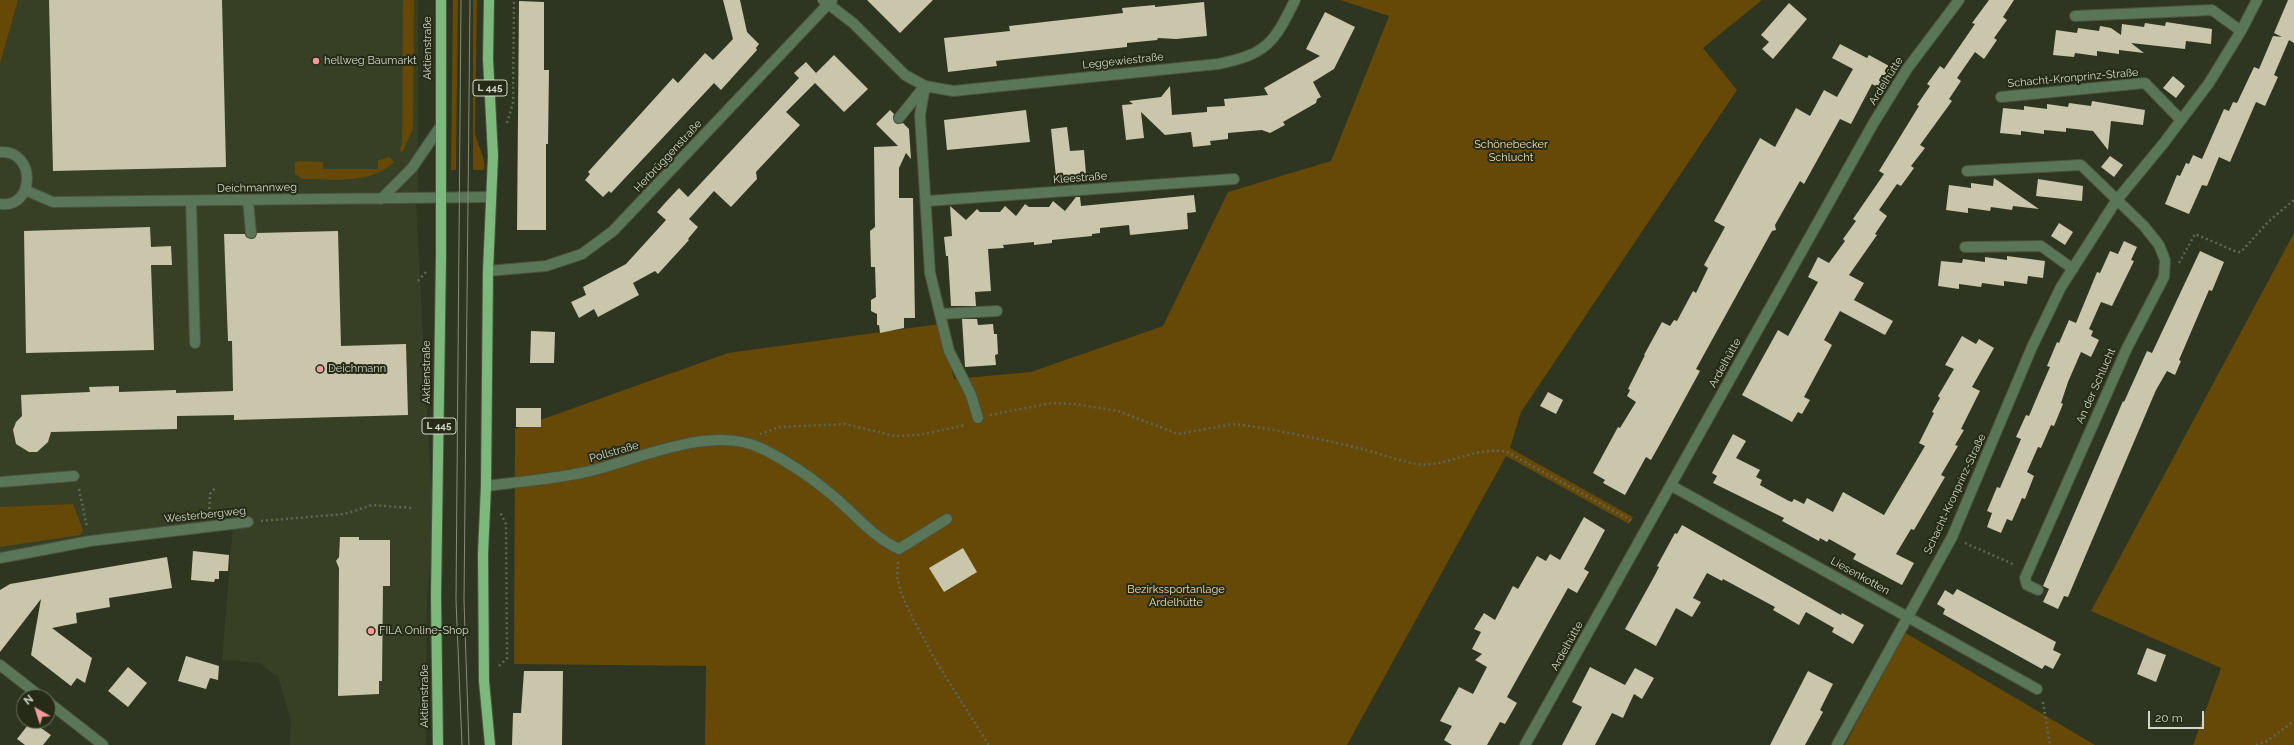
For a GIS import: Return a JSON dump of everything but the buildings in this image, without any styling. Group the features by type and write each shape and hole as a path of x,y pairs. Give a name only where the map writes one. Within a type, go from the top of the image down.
{"main road":[{"name":"Aktienstraße","path":"438,745 436,596 441,196 440,0"},
{"name":"L 445","path":"488,0 488,59 493,142 488,271 486,486 483,554 484,681 490,745"}],"street":[{"name":"Leggewiestraße","path":"925,86 953,91 1218,64 1237,60 1266,47 1279,32 1295,0"},
{"name":"Ardelhütte","path":"1525,745 1646,529 1672,486 1789,272 1873,124 1907,68 1959,0"},
{"name":"Schacht-Kronprinz-Straße","path":"1837,745 1952,537 2032,347 2061,287 2116,201 2209,83 2241,31 2257,0"},
{"path":"828,1 853,23 905,75 925,86"},
{"name":"Herbrüggenstraße","path":"488,271 546,266 582,254 613,231 828,1"},
{"path":"2075,16 2212,10 2241,31"},
{"name":"Schacht-Kronprinz-Straße","path":"2001,97 2145,83 2181,120"},
{"path":"898,118 925,86"},
{"path":"925,86 920,115 927,201 930,273 949,351 971,395 978,418"},
{"path":"381,199 412,168 440,127"},
{"path":"0,152 11,154 24,165 28,173 25,190 12,203 0,204"},
{"path":"1967,171 2081,164 2116,201"},
{"name":"Kleestraße","path":"927,201 1234,179"},
{"name":"Deichmannweg","path":"25,190 53,202 381,199 441,196 491,197"},
{"path":"248,200 251,233"},
{"path":"191,201 195,343"},
{"name":"An der Schlucht","path":"2028,571 2127,348 2164,277 2165,260 2159,245 2144,226 2116,201"},
{"path":"1965,246 2041,246 2073,269"},
{"path":"940,314 997,310"},
{"name":"Pollstraße","path":"486,486 585,472 676,447 714,440 746,443 765,450 826,490 884,542 899,549"},
{"path":"0,482 74,476"},
{"name":"Liesenkotten","path":"1672,486 2037,689"},
{"path":"899,549 947,519"},
{"name":"Westerbergweg","path":"0,558 90,541 208,525 248,522"},
{"path":"2028,571 2025,578 2027,585 2038,590"},
{"path":"0,665 31,689"},
{"path":"56,708 103,745"}],"path":[{"path":"506,125 512,103 514,0"},
{"path":"2164,277 2182,260 2195,234 2236,252 2241,252 2269,221 2294,200"},
{"path":"746,443 765,431 779,427 844,424 895,436 919,435 966,425 978,418 1052,403 1076,404 1118,411 1178,434 1233,424 1250,426 1349,446 1417,464 1431,464 1470,453 1497,450 1507,452 1646,529"},
{"path":"74,476 90,541"},
{"path":"484,681 507,658 506,524 486,486"},
{"path":"208,525 210,494 216,488"},
{"name":"Westerbergweg","path":"248,522 345,514 372,505 412,508"},
{"path":"1952,537 2028,571"},
{"path":"899,549 897,576 900,590 937,663 989,745"},
{"path":"2037,689 2043,704 2050,745"},
{"path":"2256,745 2267,741 2294,721"}],"shaded area":[{"path":"18,0 418,0 418,193 248,194 185,197 188,204 379,202 416,204 433,522 427,600 426,745 289,745 291,721 278,677 259,663 222,660 233,526 0,555 0,64"}],"green space":[{"path":"0,0 18,0 0,64"},
{"path":"403,0 414,0 413,129 402,153 400,150 402,143"},
{"path":"453,0 458,0 456,170 451,170"},
{"path":"473,0 477,0 475,132 483,156 485,165 484,170 473,170"},
{"path":"1340,0 1762,0 1703,48 1737,90 1521,412 1510,448 1633,517 1629,524 1506,456 1347,745 705,745 706,666 514,664 515,429 728,353 940,324 954,379 1031,372 1163,326 1228,192 1331,161 1389,16"},
{"path":"390,157 394,162 374,174 363,177 338,180 302,179 295,174 295,163 298,161 323,162 323,169 378,169 378,160"},
{"path":"2294,233 2294,745 2193,745 2221,668 2091,611"},
{"path":"73,504 83,530 80,535 0,547 0,507"},
{"path":"1904,632 2095,745 1845,745"}],"tram line":[{"path":"461,0 456,600 462,745"},
{"path":"469,745 464,601 470,0"}],"place":[{"name":"hellweg Baumarkt","path":"316,61"},
{"name":"Deichmann","path":"320,369"},
{"name":"FILA Online-Shop","path":"371,631"}],"park label":[{"name":"Schönebecker Schlucht","path":"1511,151"},
{"name":"Bezirkssportanlage Ardelhütte","path":"1176,596"}]}
